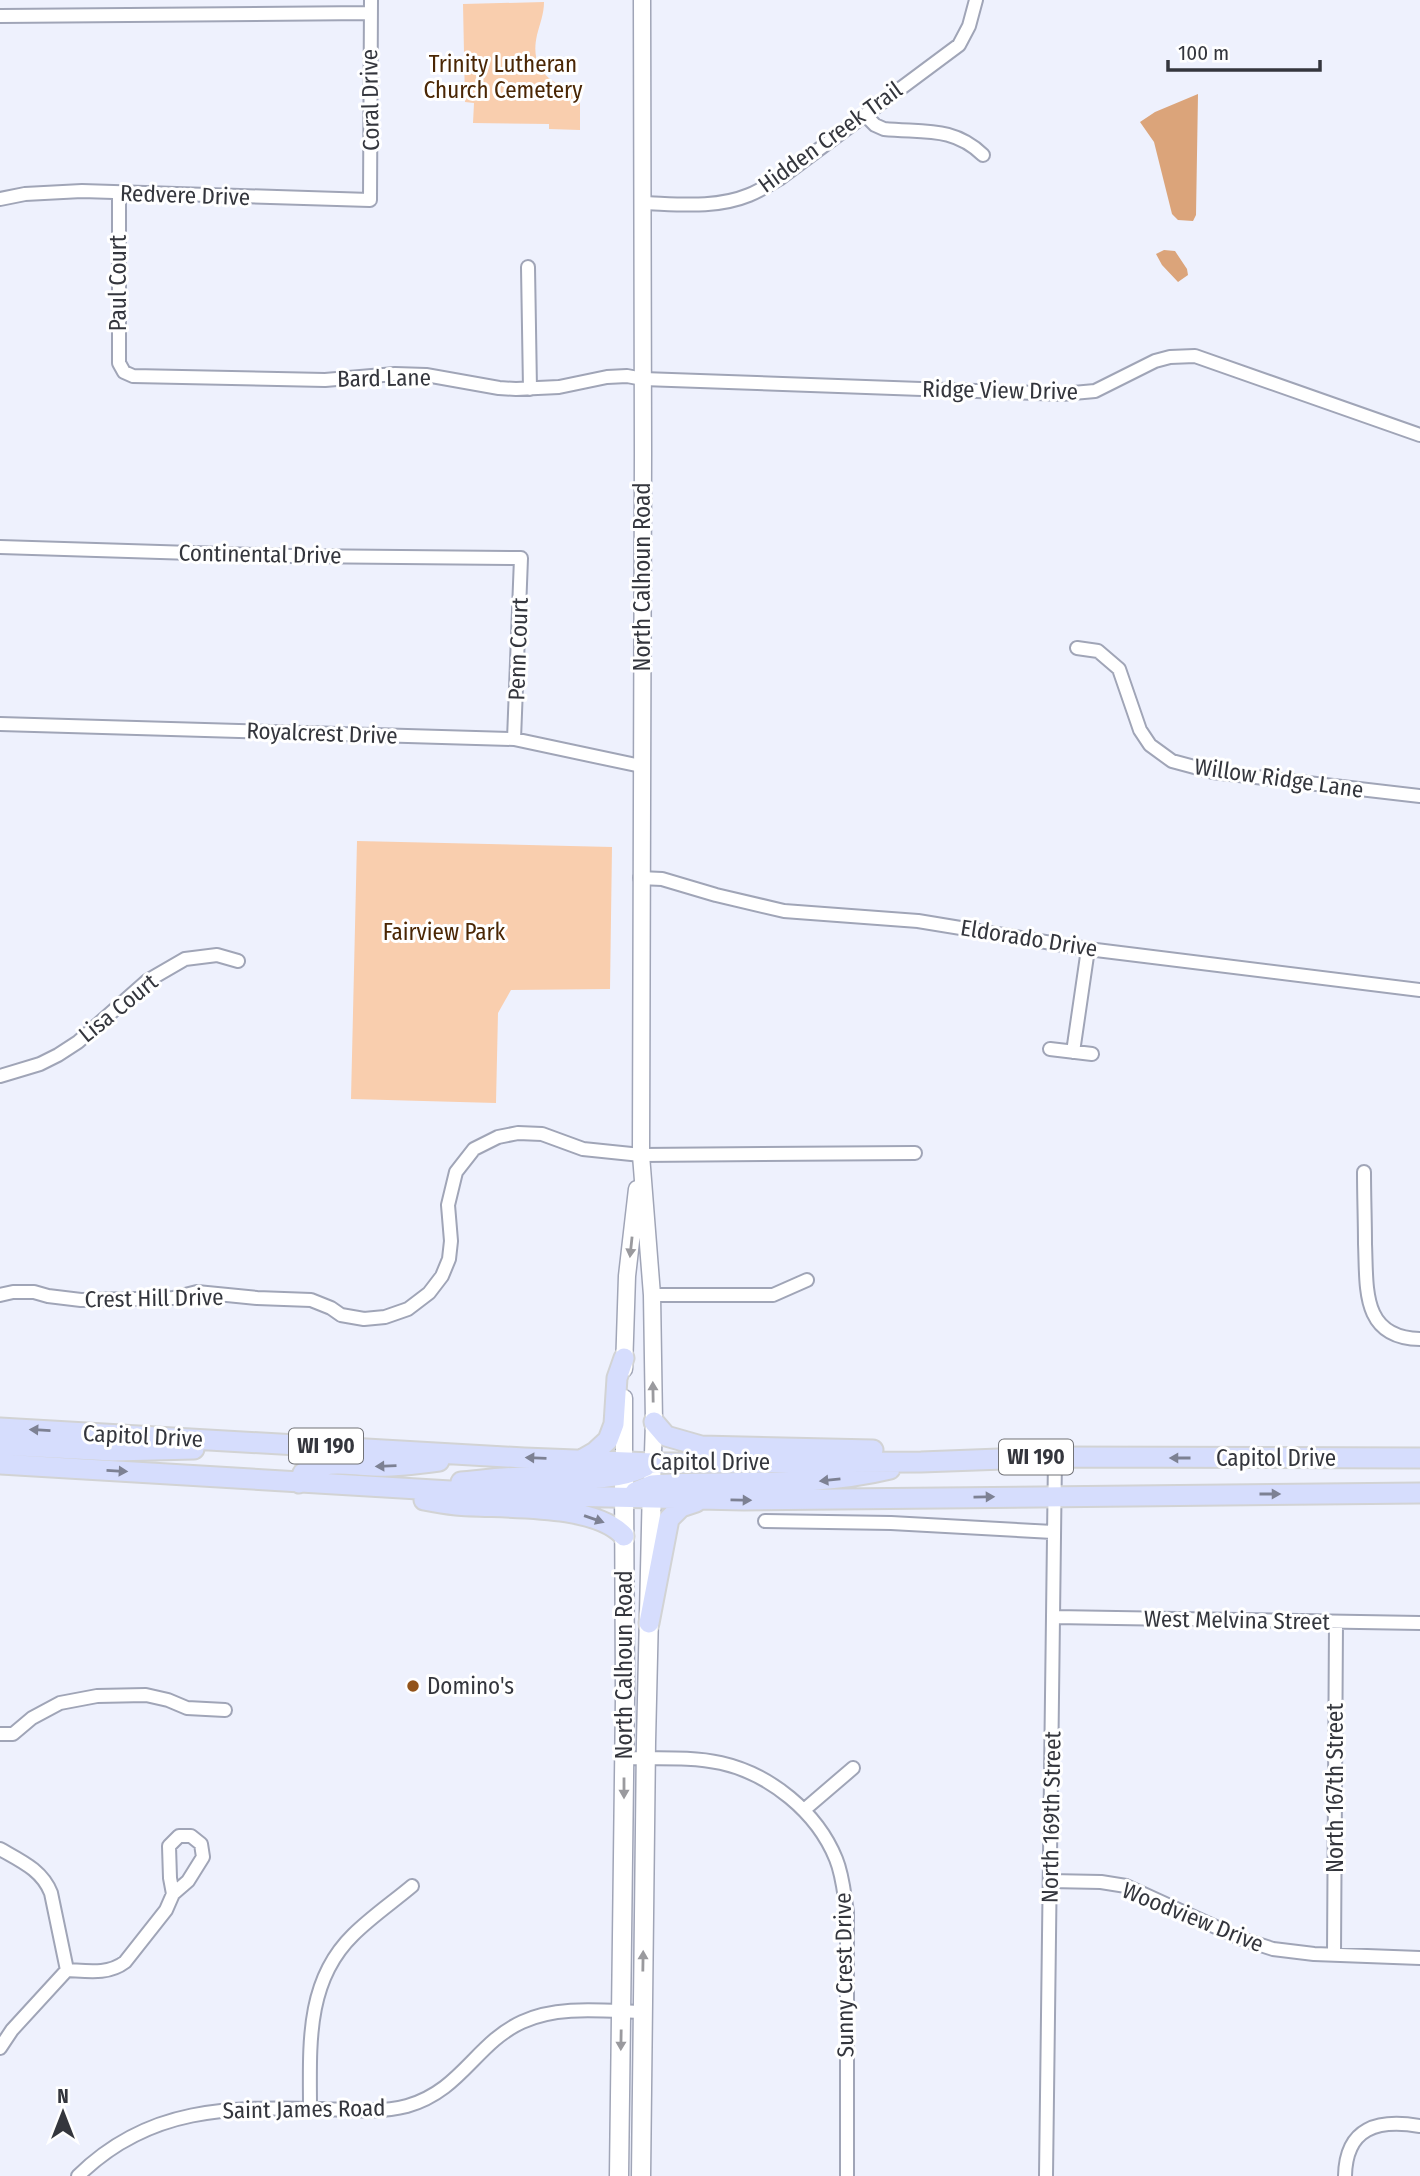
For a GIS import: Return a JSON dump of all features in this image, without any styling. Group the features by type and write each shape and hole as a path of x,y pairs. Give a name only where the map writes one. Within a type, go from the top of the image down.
{"main road":[{"path":"581,1460 608,1440 614,1424 617,1378 624,1358"},
{"path":"654,1422 666,1436 701,1446 837,1448 999,1458"},
{"name":"Capitol Drive","path":"0,1428 581,1460 624,1468"},
{"path":"0,1445 113,1451 180,1451 279,1443"},
{"path":"299,1483 303,1473 318,1465 411,1465 478,1455"},
{"name":"Capitol Drive","path":"653,1463 921,1462 1055,1457 1420,1458"},
{"path":"624,1497 652,1492 822,1481 862,1476 921,1462"},
{"path":"398,1488 526,1476 574,1478 653,1463"},
{"name":"Capitol Drive","path":"0,1464 518,1495 624,1497"},
{"name":"North Calhoun Road","path":"618,2176 622,2012 624,1468"},
{"path":"357,1486 453,1505 572,1512 605,1522 624,1535"},
{"name":"Capitol Drive","path":"652,1492 709,1499 814,1500 1420,1493"},
{"name":"North Calhoun Road","path":"641,2176 652,1492"},
{"path":"649,1623 669,1519 681,1507 709,1499"}],"street":[{"name":"North Calhoun Road","path":"642,0 641,1155 652,1295 652,1492"},
{"name":"Hidden Creek Trail","path":"642,203 723,203 747,196 779,179 959,45 969,26 976,0"},
{"path":"0,16 370,7"},
{"name":"Coral Drive","path":"370,7 370,200"},
{"path":"866,116 884,129 956,135 970,142 983,155"},
{"name":"Redvere Drive","path":"0,199 51,191 370,200"},
{"name":"Paul Court","path":"119,193 118,351 119,363 124,372"},
{"path":"528,267 530,388"},
{"name":"Ridge View Drive","path":"643,379 1062,394 1095,391 1155,361 1183,355 1195,356 1231,368 1420,435"},
{"name":"Bard Lane","path":"124,372 133,376 325,380 395,374 426,375 499,388 559,387 607,377 643,379"},
{"name":"Continental Drive","path":"0,547 292,556 521,558"},
{"name":"Penn Court","path":"514,739 521,558"},
{"name":"Willow Ridge Lane","path":"1077,648 1098,650 1119,669 1140,730 1150,745 1172,761 1213,772 1420,796"},
{"name":"Royalcrest Drive","path":"0,724 514,739 641,766"},
{"name":"Eldorado Drive","path":"640,878 662,879 784,911 929,922 1088,949 1420,990"},
{"path":"1073,1052 1088,949"},
{"name":"Lisa Court","path":"0,1076 40,1064 58,1055 78,1042 148,981 185,959 217,955 238,961"},
{"path":"1050,1049 1092,1054"},
{"name":"Crest Hill Drive","path":"0,1295 34,1292 81,1300 173,1298 197,1292 246,1298 311,1300 341,1315 364,1319 385,1317 408,1309 429,1293 442,1276 452,1241 448,1205 456,1172 474,1149 498,1137 518,1133 542,1134 583,1149 641,1155 915,1153"},
{"name":"North Calhoun Road","path":"624,1468 627,1276 641,1155"},
{"path":"1364,1172 1369,1306 1381,1325 1390,1332 1400,1337 1420,1339"},
{"path":"652,1295 773,1295 807,1280"},
{"name":"North 169th Street","path":"1045,2176 1055,1457"},
{"path":"765,1521 891,1523 1053,1532"},
{"name":"West Melvina Street","path":"1054,1617 1420,1623"},
{"name":"North 167th Street","path":"1334,1954 1336,1622"},
{"path":"0,1734 13,1734 32,1718 60,1703 97,1696 146,1695 187,1708 225,1710"},
{"name":"Sunny Crest Drive","path":"624,1758 690,1759 737,1767 754,1773 788,1796 803,1810 823,1835 836,1859 847,1912 847,2176"},
{"path":"803,1810 853,1768"},
{"path":"0,1849 41,1874 47,1881 67,1970"},
{"name":"Woodview Drive","path":"1050,1881 1101,1882 1126,1886 1259,1945 1291,1952 1420,1958"},
{"path":"310,2109 311,2027 315,2003 326,1973 353,1936 412,1886"},
{"path":"0,2048 12,2030 67,1970 100,1971 117,1968 125,1962 166,1910 173,1894"},
{"name":"Saint James Road","path":"78,2176 136,2135 179,2118 230,2109 387,2109 419,2102 447,2087 489,2047 522,2022 555,2013 575,2011 643,2012"},
{"path":"1345,2176 1348,2152 1356,2138 1366,2129 1378,2124 1420,2126"}],"green space":[{"name":"Trinity Lutheran Church Cemetery","path":"544,2 535,47 536,58 539,67 552,80 580,95 580,130 549,129 549,124 473,123 474,103 465,102 463,4"},
{"name":"Fairview Park","path":"357,841 612,847 610,989 511,990 498,1013 496,1103 351,1099"}],"shaded area":[{"path":"1198,94 1196,215 1193,221 1178,220 1172,214 1154,142 1140,122 1155,112"},
{"path":"1164,250 1175,251 1187,269 1188,275 1178,282 1156,254"}],"place":[{"name":"Domino's","path":"413,1686"}]}
